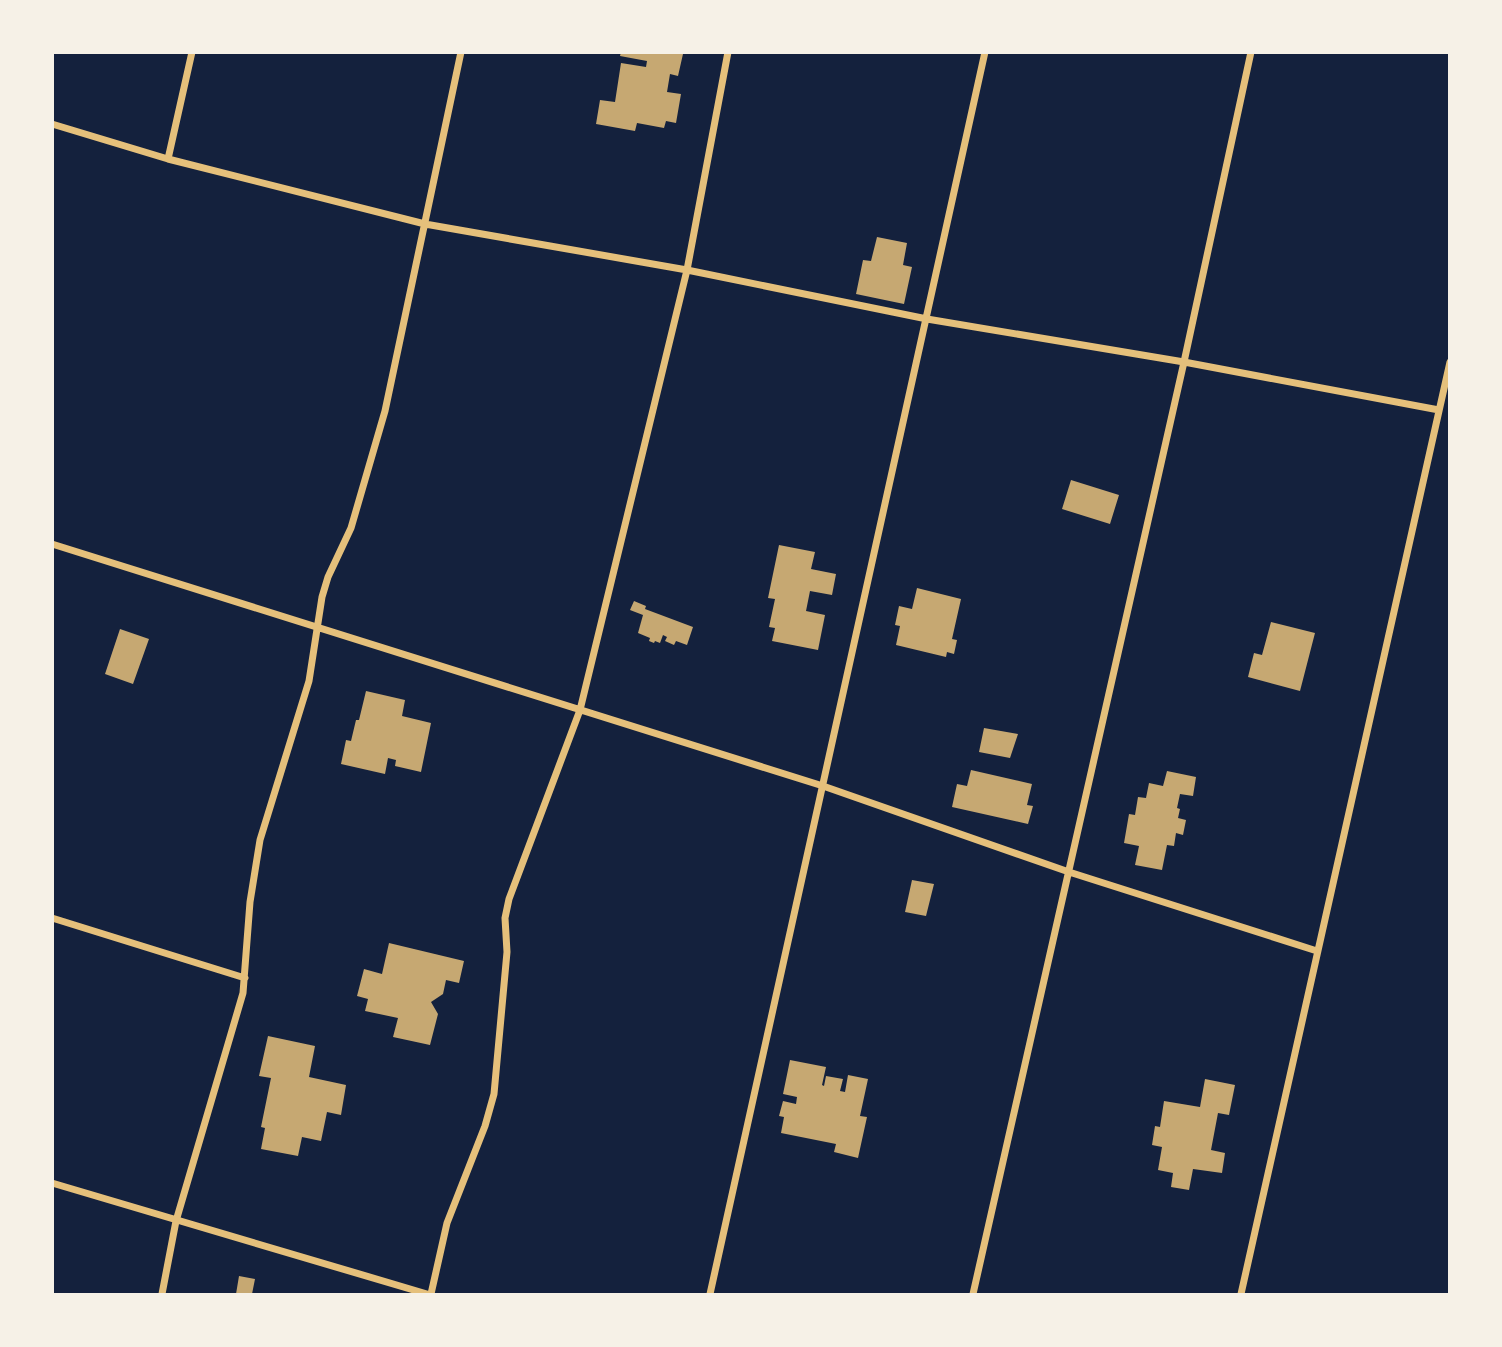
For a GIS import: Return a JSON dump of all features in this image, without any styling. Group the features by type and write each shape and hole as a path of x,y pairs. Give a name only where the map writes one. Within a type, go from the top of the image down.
{"street":[{"path":"168,159 192,52"},
{"path":"162,1294 176,1221 243,993 250,902 260,840 309,681 321,597 351,528 385,411 461,52"},
{"path":"52,1183 429,1294 447,1223 485,1126 494,1094 507,952 505,918 509,899 580,710 687,270 728,52"},
{"path":"710,1294 985,52"},
{"path":"973,1294 1184,362 1251,52"},
{"path":"52,124 168,159 425,224 687,270 927,319 1184,362 1439,410"},
{"path":"1241,1294 1450,362"},
{"path":"52,544 823,786 1069,872 1317,951"},
{"path":"52,918 245,978"}],"building":[{"path":"621,52 683,54 678,76 670,74 667,92 681,94 676,123 666,121 664,128 637,123 635,131 596,124 600,100 615,102 621,63 646,67 647,61 620,56"},
{"path":"877,237 907,243 903,265 912,267 904,304 856,294 863,260 871,261"},
{"path":"1071,480 1119,495 1110,524 1062,509"},
{"path":"779,545 815,552 811,569 836,574 832,595 810,591 806,611 825,615 818,650 772,641 775,628 769,627 775,599 768,598"},
{"path":"917,588 961,599 952,639 957,640 954,654 947,652 946,657 896,645 900,626 895,625 899,606 912,609"},
{"path":"634,601 646,606 645,609 693,627 687,645 676,641 674,645 665,641 667,637 663,635 660,643 654,643 649,641 650,638 638,633 643,615 630,610"},
{"path":"1271,622 1315,633 1300,691 1248,677 1254,653 1262,655"},
{"path":"120,629 149,639 133,684 105,674"},
{"path":"366,691 405,700 402,716 431,723 421,772 395,766 396,760 388,758 385,774 341,764 346,740 351,741"},
{"path":"984,728 1018,734 1010,758 979,752"},
{"path":"971,770 1032,784 1027,805 1033,806 1028,824 952,807 957,784 967,786"},
{"path":"1167,771 1196,777 1193,796 1180,794 1178,818 1186,820 1183,835 1176,833 1174,846 1167,845 1162,870 1135,865 1139,846 1124,843 1129,814 1135,815 1138,797 1146,798 1149,783 1163,786"},
{"path":"912,880 934,884 926,916 905,912"},
{"path":"389,943 464,961 459,983 446,980 443,994 431,1002 438,1014 430,1045 393,1037 398,1018 365,1011 368,999 357,996 364,969 382,974"},
{"path":"268,1036 315,1046 309,1077 346,1085 341,1115 327,1112 321,1141 302,1137 298,1156 261,1149 265,1128 261,1127 271,1078 259,1076"},
{"path":"790,1060 826,1067 822,1085 824,1086 826,1076 843,1079 840,1091 845,1092 848,1075 868,1079 860,1116 867,1117 858,1158 834,1152 836,1144 781,1133 784,1117 779,1116 783,1101 796,1104 797,1097 783,1094"},
{"path":"1205,1079 1235,1085 1229,1115 1218,1113 1211,1150 1225,1153 1222,1173 1193,1169 1189,1190 1171,1187 1173,1173 1158,1170 1162,1147 1152,1145 1155,1126 1160,1127 1164,1101 1200,1107"},
{"path":"239,1276 255,1279 252,1294 236,1294"}]}
